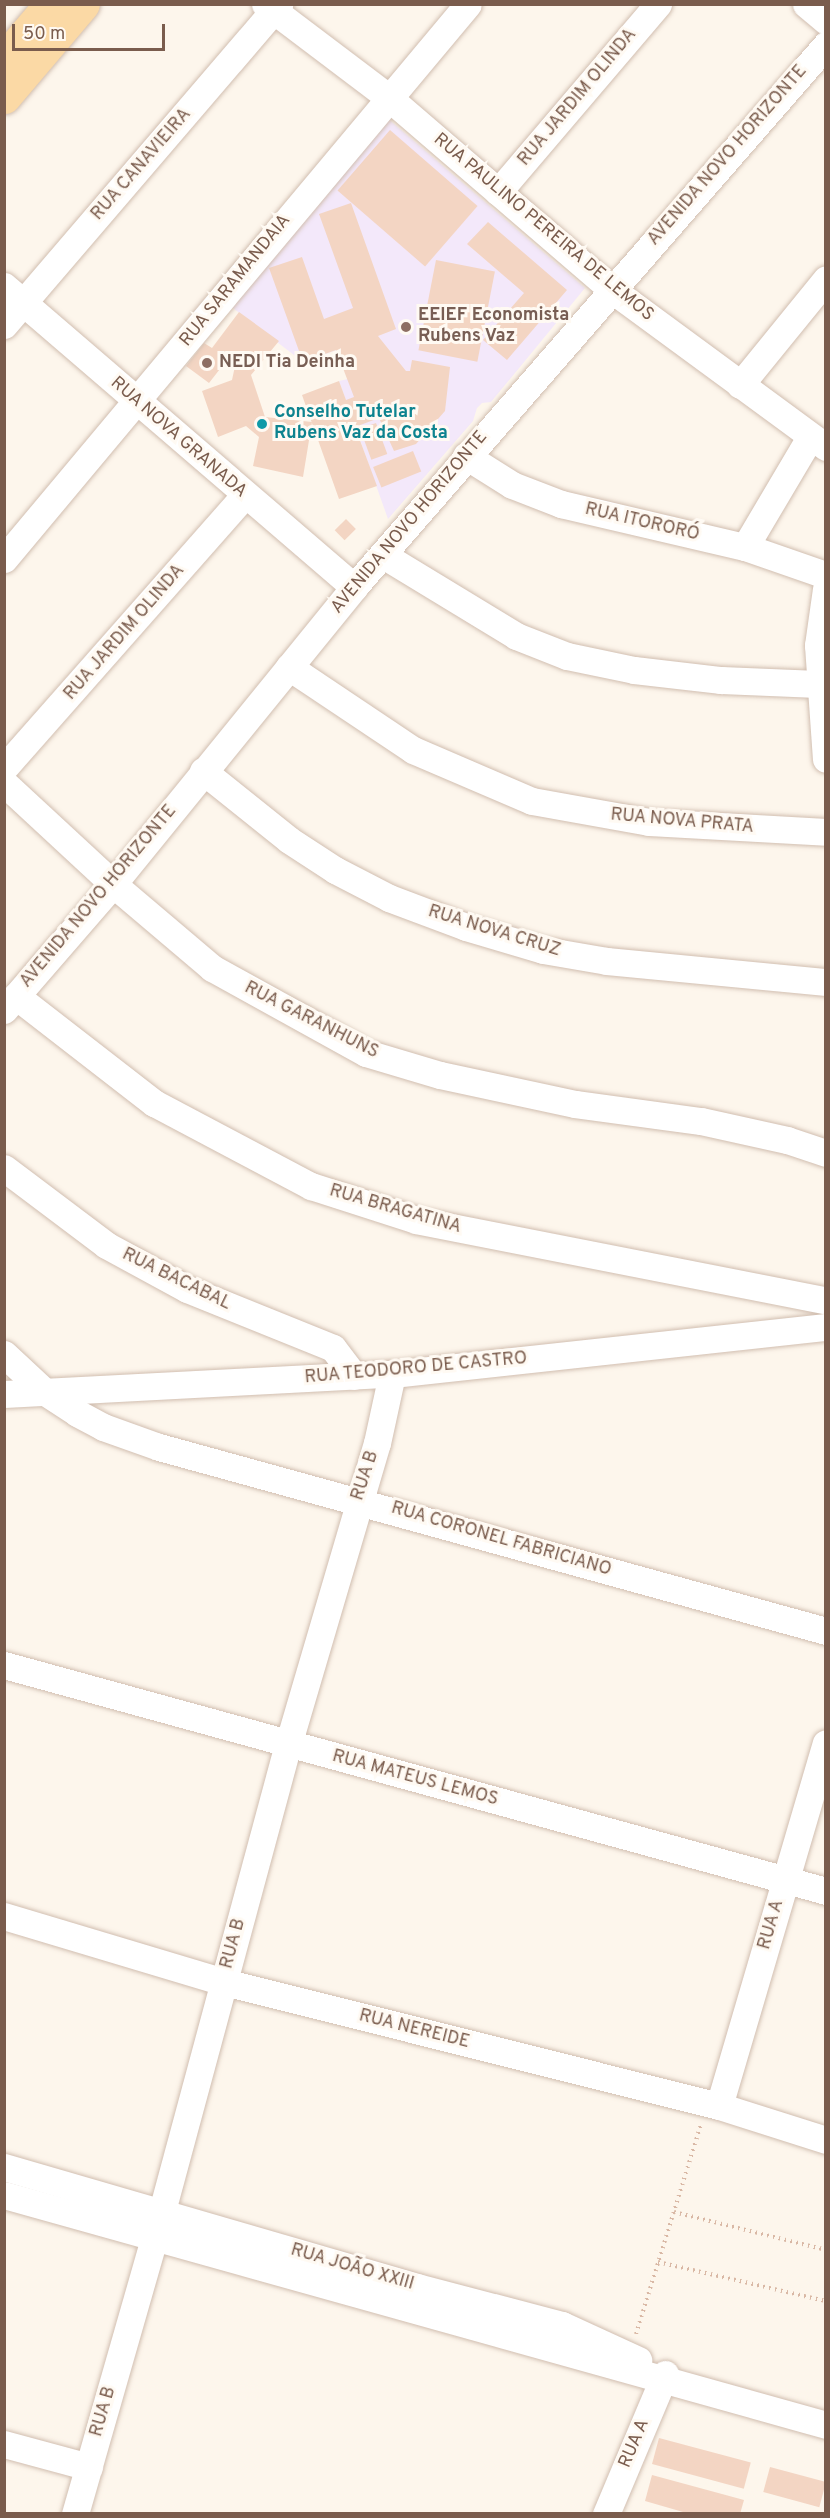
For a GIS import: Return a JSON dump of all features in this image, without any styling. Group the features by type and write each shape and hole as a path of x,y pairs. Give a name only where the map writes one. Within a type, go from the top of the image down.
{"main road":[{"path":"4,59 51,4"},
{"path":"4,97 83,4"}],"street":[{"name":"RUA SARAMANDAIA","path":"4,559 468,4"},
{"name":"RUA JARDIM OLINDA","path":"498,192 658,4"},
{"path":"806,4 825,21"},
{"name":"RUA PAULINO PEREIRA DE LEMOS","path":"273,7 388,97 611,289 818,442"},
{"name":"RUA CANAVIEIRA","path":"4,325 14,294 273,7"},
{"name":"AVENIDA NOVO HORIZONTE","path":"10,1003 113,884 354,587 825,45"},
{"path":"740,385 825,279"},
{"name":"RUA NOVA GRANADA","path":"14,294 244,496 354,587"},
{"path":"745,547 818,442"},
{"name":"RUA ITORORÓ","path":"466,456 512,485 561,504 745,547 825,575"},
{"name":"RUA JARDIM OLINDA","path":"4,768 244,496"},
{"path":"382,555 516,636 567,656 634,670 721,680 821,696"},
{"path":"825,589 818,645 825,759"},
{"name":"RUA NOVA PRATA","path":"289,667 412,750 532,801 650,822 825,832"},
{"name":"RUA NOVA CRUZ","path":"203,771 289,840 335,870 389,898 466,927 543,950 607,961 825,982"},
{"name":"RUA GARANHUNS","path":"4,783 113,884 212,968 366,1053 440,1076 575,1104 701,1121 787,1140 825,1154"},
{"name":"RUA BRAGATINA","path":"10,1003 154,1103 311,1186 416,1220 825,1298"},
{"name":"RUA BACABAL","path":"4,1168 106,1245 186,1289 333,1348 354,1376"},
{"path":"820,1327 825,1298"},
{"name":"RUA TEODORO DE CASTRO","path":"4,1394 392,1374 820,1327"},
{"name":"RUA CORONEL FABRICIANO","path":"4,1354 45,1392 103,1427 148,1443 825,1631"},
{"name":"RUA B","path":"75,2514 155,2238 288,1745 382,1423 392,1374"},
{"name":"RUA MATEUS LEMOS","path":"4,1665 825,1891"},
{"name":"RUA A","path":"714,2105 786,1879 825,1743"},
{"name":"RUA NEREIDE","path":"4,1916 224,1982 714,2105 825,2140"},
{"name":"RUA JOÃO XXIII","path":"4,2167 162,2211 417,2287 562,2325 630,2355 663,2378"},
{"name":"RUA JOÃO XXIII","path":"4,2195 579,2354 825,2425"},
{"name":"RUA A","path":"606,2514 663,2378"},
{"path":"4,2444 88,2467"}],"path":[{"path":"630,2355 674,2212 714,2105"},
{"path":"674,2212 825,2250"},
{"path":"658,2262 825,2301"}],"shaded area":[{"name":"EEIEF Economista Rubens Vaz","path":"386,117 585,288 491,402 482,403 477,408 473,421 388,519 339,381 348,379 337,350 303,362 229,305"}],"building":[{"path":"390,130 478,206 425,266 338,190"},
{"path":"351,203 396,329 378,336 406,371 410,371 412,360 450,367 445,411 416,444 394,451 379,418 355,427 377,486 339,499 302,395 339,381 346,400 354,397 336,350 303,362 269,268 302,257 324,319 353,308 319,214"},
{"path":"488,222 567,290 507,360 483,340 524,293 467,244"},
{"path":"436,260 495,271 477,362 418,350"},
{"name":"Conselho Tutelar Rubens Vaz da Costa","path":"239,312 279,341 251,375 265,417 312,422 303,477 253,466 259,437 246,426 218,437 202,391 232,380 235,366 227,360 209,383 186,366 204,343 212,348"},
{"path":"376,423 387,454 371,460 360,429"},
{"path":"413,451 421,471 381,488 373,467"},
{"path":"346,519 356,529 345,540 335,530"},
{"path":"659,2438 751,2463 744,2489 652,2464"},
{"path":"770,2467 826,2482 819,2507 763,2492"},
{"path":"652,2475 744,2500 740,2514 690,2514 645,2501"}],"place":[{"name":"EEIEF Economista Rubens Vaz","path":"406,327"},
{"name":"NEDI Tia Deinha","path":"207,363"},
{"name":"Conselho Tutelar Rubens Vaz da Costa","path":"262,424"}]}
